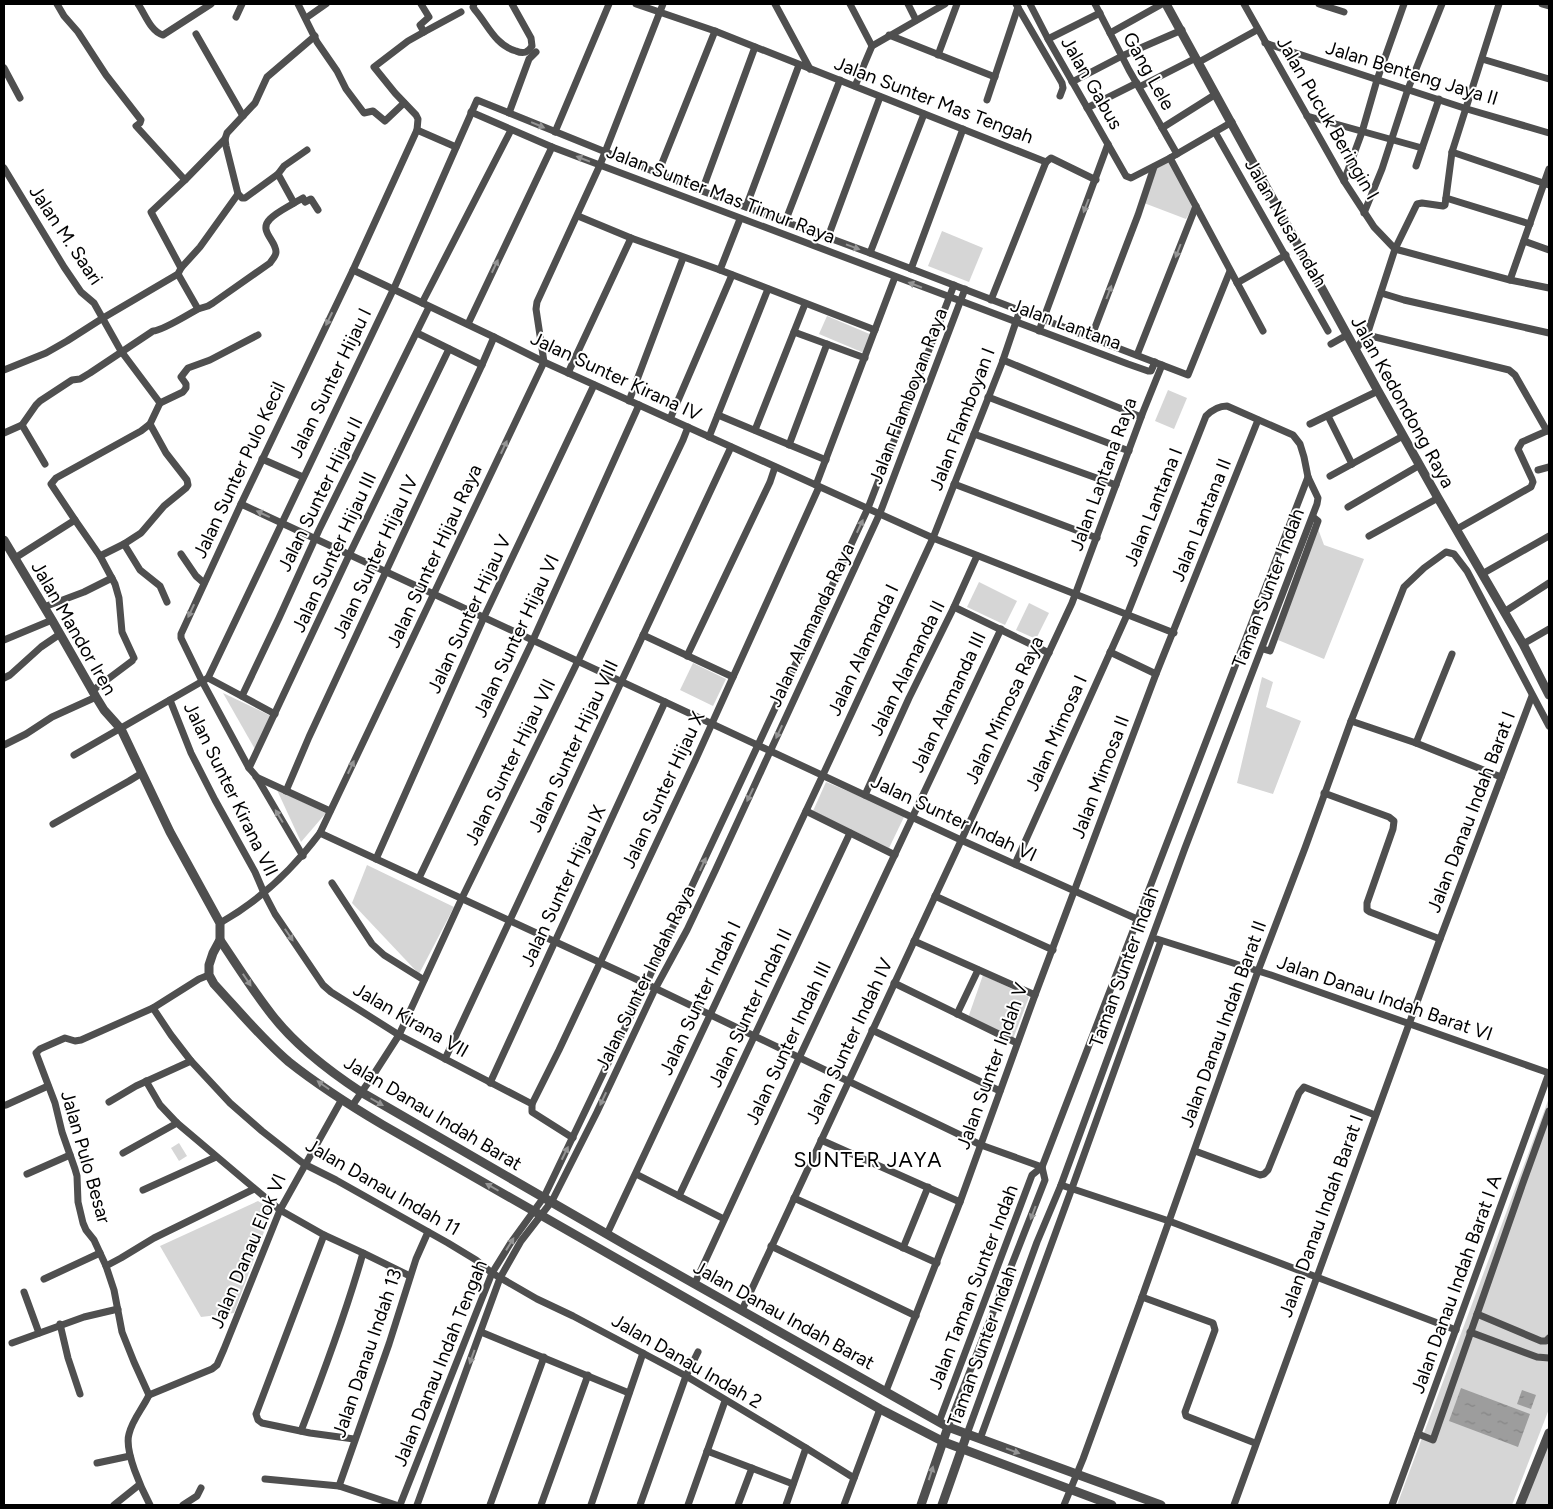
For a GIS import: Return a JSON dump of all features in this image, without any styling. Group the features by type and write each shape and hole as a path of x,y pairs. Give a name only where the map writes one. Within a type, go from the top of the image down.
{"street":[{"path":"57,4 106,75 141,120 136,126 185,180"},
{"path":"138,4 154,30 163,35 210,4"},
{"path":"236,17 242,4"},
{"path":"298,4 346,89 364,112 373,110 385,121 404,103"},
{"path":"306,18 326,4"},
{"path":"421,4 429,17 420,25 424,32"},
{"path":"474,4 475,10 503,46 522,53 533,51"},
{"path":"509,113 533,51 531,38 512,4"},
{"path":"555,132 609,4"},
{"name":"Jalan Sunter Mas Tengah","path":"636,4 715,31 1046,162 1052,158 1096,180"},
{"path":"542,366 536,309 537,302 600,165 663,4"},
{"path":"774,4 810,69"},
{"path":"850,4 872,46"},
{"path":"908,4 916,20"},
{"path":"855,86 872,46 945,4"},
{"path":"938,55 958,4"},
{"name":"Jalan Gabus","path":"1030,4 1126,176 1132,178 1154,167"},
{"name":"Gang Lele","path":"1095,4 1162,128 1196,206 1262,331"},
{"path":"1110,33 1162,4"},
{"name":"Jalan Kedondong Raya","path":"1166,4 1182,30 1355,350 1523,644 1549,695"},
{"name":"Jalan Pucuk Beringin I","path":"1244,4 1344,182 1364,213 1392,247"},
{"path":"1319,4 1344,12"},
{"path":"1344,182 1404,4"},
{"path":"1364,213 1382,170 1408,89 1442,4"},
{"path":"1355,350 1367,335 1382,293 1392,247 1417,204 1422,202 1443,206 1446,198 1452,152 1499,4"},
{"path":"1542,4 1549,6"},
{"path":"987,100 1017,6"},
{"path":"1017,6 1062,83 1063,88 1060,96"},
{"path":"456,147 417,130 418,119 416,115 374,66 408,41 461,12"},
{"path":"1048,39 1100,13"},
{"path":"1072,82 1122,56 1182,30"},
{"path":"1087,108 1197,60 1257,30"},
{"path":"658,174 715,31"},
{"path":"196,34 243,116"},
{"path":"889,35 995,76"},
{"path":"198,309 151,212 225,138 227,133 255,103 270,74 315,36"},
{"name":"Jalan Benteng Jaya II","path":"1265,43 1467,109 1549,133"},
{"path":"702,191 755,47"},
{"path":"1482,59 1549,79"},
{"path":"746,207 799,64"},
{"path":"4,68 20,98"},
{"path":"785,222 840,80"},
{"path":"1162,128 1216,94"},
{"path":"828,237 880,96"},
{"path":"1416,166 1439,99"},
{"name":"Jalan Sunter Mas Timur Raya","path":"476,100 702,191 828,237 1188,375 1230,271"},
{"name":"Jalan Sunter Hijau I","path":"205,680 393,290 476,100"},
{"name":"Jalan Sunter Mas Timur Raya","path":"471,112 552,147 961,302"},
{"path":"870,253 924,114"},
{"path":"1307,116 1422,148"},
{"path":"1091,338 1138,216 1154,167 1232,122"},
{"path":"911,269 963,129"},
{"name":"Jalan Sunter Pulo Kecil","path":"303,856 256,776 249,768 205,680 181,638 181,634 417,130"},
{"name":"Jalan Sunter Hijau II","path":"242,696 280,618 315,538 417,333 426,305 511,130"},
{"name":"Jalan Nusa Indah","path":"1215,132 1328,331"},
{"path":"225,138 238,194 242,198 245,198 278,174 284,166 307,150"},
{"path":"1039,331 1108,144"},
{"path":"468,324 552,147"},
{"path":"1452,152 1547,184"},
{"path":"992,300 1046,162"},
{"name":"Jalan M. Saari","path":"4,168 64,267 81,292 94,303 121,351 160,403"},
{"path":"1510,280 1547,184 1549,169"},
{"path":"278,174 294,203"},
{"path":"4,370 46,353 180,271 200,247 238,194"},
{"path":"4,433 22,425 40,401 72,380 80,379 90,373 153,331 157,331 213,303 270,263 276,253 266,227 273,217 303,198 305,202 310,199 318,210"},
{"path":"1446,198 1530,224"},
{"path":"1137,356 1196,206"},
{"path":"578,216 683,258 720,270 875,330"},
{"path":"720,270 740,219"},
{"path":"568,373 631,238"},
{"path":"1524,241 1549,250"},
{"path":"1392,247 1510,280 1549,288"},
{"path":"1237,283 1286,255"},
{"path":"629,401 683,258"},
{"name":"Jalan Sunter Kirana IV","path":"353,270 494,337 542,366 568,373 868,508"},
{"path":"670,419 732,275"},
{"name":"Jalan Sunter Hijau X","path":"532,1104 712,724 818,486 895,277"},
{"name":"Jalan Flamboyan Raya","path":"868,508 954,285"},
{"path":"708,437 768,289"},
{"name":"Jalan Flamboyan Raya","path":"880,513 965,289"},
{"path":"1382,293 1404,300 1549,333"},
{"name":"Jalan Lantana","path":"961,302 1148,371 1151,371 1158,364"},
{"path":"755,430 805,304"},
{"name":"Jalan Flamboyan I","path":"933,538 1003,360 1020,310"},
{"path":"794,332 865,358"},
{"path":"417,333 482,365"},
{"path":"4,745 94,694 133,660 122,632 120,598 112,578 100,556 51,483 56,478 141,432 150,424 160,403 183,392 186,388 186,384 181,377 188,368 210,360 258,335"},
{"path":"1331,344 1347,335"},
{"path":"1367,335 1512,372 1548,430 1522,442 1518,449 1532,479 1531,487 1457,529"},
{"name":"Jalan Sunter Hijau IV","path":"286,791 312,728 494,337"},
{"path":"789,445 827,344"},
{"name":"Jalan Sunter Hijau III","path":"249,768 449,349"},
{"path":"1003,360 1141,417"},
{"name":"Jalan Lantana Raya","path":"1076,594 1129,451 1158,364"},
{"name":"Jalan Sunter Hijau Raya","path":"220,923 264,893 303,856 320,833 542,366"},
{"name":"Jalan Sunter Hijau V","path":"376,859 484,617 594,385"},
{"path":"1310,424 1378,390"},
{"path":"988,397 1129,451"},
{"name":"Jalan Sunter Hijau VI","path":"419,878 533,640 639,405"},
{"name":"Jalan Lantana I","path":"1127,615 1206,416 1210,412 1227,406 1258,420"},
{"path":"718,415 826,460"},
{"path":"1328,416 1352,464"},
{"path":"1258,420 1296,438 1300,444 1308,477"},
{"name":"Jalan Lantana II","path":"1174,633 1258,420"},
{"path":"100,556 141,534 164,506 186,488 188,484 166,453 150,424"},
{"path":"22,425 45,464"},
{"name":"Jalan Sunter Hijau VII","path":"352,1106 399,1035 462,898 578,661 688,427"},
{"path":"974,434 1116,485"},
{"path":"1330,476 1403,436"},
{"name":"Jalan Sunter Hijau VIII","path":"445,1059 731,446"},
{"path":"262,459 303,477"},
{"path":"1348,507 1420,465"},
{"path":"687,656 770,482 775,467"},
{"path":"1538,470 1549,467"},
{"name":"Taman Sunter Indah","path":"942,1505 960,1448 1037,1242 1185,848 1313,517 1318,498 1308,477"},
{"name":"Jalan Taman Sunter Indah","path":"949,1427 1045,1180 1042,1167 1308,477"},
{"path":"954,484 1097,538"},
{"path":"1369,536 1438,498"},
{"name":"Jalan Sunter Indah VI","path":"241,504 961,840 1137,919"},
{"path":"868,508 977,556 1174,633"},
{"name":"Jalan Alamanda Raya","path":"758,745 868,508"},
{"name":"Jalan Alamanda Raya","path":"771,751 880,513"},
{"path":"15,558 75,520"},
{"path":"1482,574 1549,536"},
{"name":"Jalan Alamanda I","path":"823,775 933,538"},
{"name":"Jalan Mandor Iren","path":"4,540 94,694 104,710 121,729 170,832 220,923"},
{"path":"124,544 140,570 160,586 167,602"},
{"name":"Jalan Danau Indah Barat II","path":"1064,1505 1142,1297 1258,971 1324,793 1404,587 1446,552 1454,554 1466,570 1532,696"},
{"path":"182,554 196,576 204,583"},
{"name":"Jalan Alamanda II","path":"865,795 977,556"},
{"path":"44,607 84,592 112,578"},
{"path":"1504,612 1549,582"},
{"name":"Jalan Mimosa Raya","path":"961,840 1076,594"},
{"name":"Jalan Alamanda III","path":"954,607 1049,653"},
{"name":"Jalan Mimosa I","path":"1015,864 1127,615"},
{"path":"4,640 52,620"},
{"name":"Jalan Alamanda III","path":"912,817 1001,629"},
{"path":"1523,644 1549,629"},
{"name":"Jalan Mimosa II","path":"1075,891 1156,674 1174,633"},
{"path":"4,678 41,647 60,634"},
{"path":"643,635 733,677"},
{"path":"1110,652 1156,674"},
{"path":"1416,743 1452,654"},
{"path":"74,755 205,680 242,696 276,714"},
{"path":"1532,696 1549,726"},
{"name":"Jalan Danau Indah Barat I","path":"1234,1505 1375,1115 1532,696"},
{"name":"Jalan Sunter Kirana VII","path":"170,700 191,753 255,872 264,893"},
{"name":"Jalan Sunter Hijau IX","path":"490,1083 665,702"},
{"path":"1351,722 1416,743 1501,777"},
{"name":"Jalan Sunter Indah Raya","path":"538,1213 758,745"},
{"name":"Jalan Sunter Indah Raya","path":"538,1213 552,1201 597,1112 655,989 687,930 771,751"},
{"path":"53,824 142,772"},
{"name":"Jalan Sunter Indah I","path":"607,1234 823,775"},
{"path":"256,776 330,811"},
{"name":"Jalan Danau Indah Barat I","path":"1324,793 1389,817 1394,821 1393,829 1367,903 1367,910 1440,939"},
{"path":"806,811 895,855"},
{"name":"Jalan Sunter Indah III","path":"695,1283 912,817"},
{"path":"320,833 646,984 981,1145 1042,1167"},
{"name":"Jalan Sunter Indah II","path":"679,1196 850,833"},
{"name":"Jalan Sunter Indah IV","path":"742,1310 961,840"},
{"path":"332,883 372,944 384,955 424,980"},
{"name":"Jalan Sunter Indah V","path":"886,1391 960,1202 1017,1043 1075,891"},
{"name":"Jalan Kirana VII","path":"264,893 274,914 323,985 331,992 399,1035 532,1104 532,1112 573,1138"},
{"path":"935,896 1052,950"},
{"path":"154,1008 209,975 210,959 220,940 220,923"},
{"name":"Jalan Danau Indah Barat VI","path":"1152,937 1258,971 1549,1073"},
{"name":"Jalan Danau Indah Barat","path":"220,940 273,1016 285,1030 328,1069 361,1092 939,1422 966,1434 1161,1505"},
{"path":"914,941 1035,995"},
{"path":"980,1439 1161,941"},
{"path":"957,1014 978,970"},
{"name":"Jalan Danau Indah Barat","path":"209,975 214,984 268,1043 290,1063 352,1106 880,1409 943,1442 1112,1505"},
{"path":"894,983 1017,1043"},
{"name":"Jalan Pulo Besar","path":"149,1395 127,1346 106,1266 94,1240 83,1223 78,1202 77,1176 55,1104 36,1053 38,1050 65,1038 75,1041 81,1040 154,1008"},
{"name":"Jalan Danau Indah 11","path":"154,1008 171,1035 191,1061 230,1103 304,1164 336,1180 461,1251 500,1278"},
{"path":"872,1030 1000,1091"},
{"path":"109,1102 146,1081 191,1061"},
{"name":"Jalan Danau Indah Barat I A","path":"1392,1505 1549,1073"},
{"path":"146,1081 160,1105 177,1123 280,1210 324,1235 410,1276"},
{"path":"6,1105 48,1086"},
{"path":"1194,1151 1260,1175 1264,1174 1268,1170 1299,1093 1304,1087 1326,1094 1375,1115"},
{"name":"Jalan Danau Elok VI","path":"149,1395 212,1369 217,1365 280,1210 342,1099"},
{"path":"1418,1434 1432,1440 1549,1112"},
{"path":"123,1153 177,1123"},
{"path":"821,1140 960,1202"},
{"path":"27,1174 70,1155"},
{"path":"144,1190 216,1157"},
{"name":"Jalan Taman Sunter Indah","path":"939,1422 1032,1174 1042,1167"},
{"path":"636,1174 724,1219"},
{"path":"1513,1175 1524,1180"},
{"path":"1060,1184 1169,1221 1456,1330"},
{"path":"903,1248 928,1188"},
{"path":"106,1266 154,1238 254,1189"},
{"path":"794,1198 937,1262"},
{"name":"Jalan Danau Indah Tengah","path":"398,1505 492,1273 510,1244 538,1213"},
{"name":"Jalan Danau Indah Tengah","path":"417,1505 500,1278 538,1213"},
{"name":"Jalan Danau Indah 13","path":"339,1486 389,1344 410,1276 428,1232"},
{"path":"324,1235 256,1414 258,1420 262,1423 322,1436 354,1439"},
{"path":"771,1246 916,1316"},
{"path":"44,1279 100,1253"},
{"path":"301,1431 333,1348 363,1253"},
{"name":"Jalan Danau Indah 2","path":"500,1278 686,1376 854,1478"},
{"path":"24,1292 39,1333"},
{"path":"987,1297 998,1301"},
{"path":"1142,1297 1213,1323 1215,1330 1185,1412 1186,1416 1255,1443"},
{"path":"12,1342 60,1324 118,1309"},
{"path":"1477,1314 1541,1341 1546,1341 1549,1338"},
{"path":"60,1324 68,1358 80,1394"},
{"path":"481,1332 629,1393"},
{"path":"1470,1332 1537,1357 1549,1358"},
{"path":"640,1505 686,1376 698,1352"},
{"path":"591,1505 643,1353"},
{"path":"490,1505 544,1357"},
{"path":"541,1505 588,1376"},
{"path":"149,1395 128,1434 130,1456 139,1485 150,1505"},
{"path":"688,1505 725,1401"},
{"path":"844,1505 880,1409"},
{"path":"921,1505 949,1427"},
{"path":"1520,1505 1549,1433"},
{"path":"786,1505 806,1448"},
{"path":"707,1451 793,1484"},
{"path":"97,1463 130,1456"},
{"path":"738,1505 752,1468"},
{"path":"265,1479 339,1486 398,1505"},
{"path":"114,1505 139,1485"},
{"path":"183,1505 197,1496 201,1488"}],"shaded area":[{"path":"1169,161 1193,207 1186,219 1144,203 1156,169"},
{"path":"942,231 983,248 969,282 928,266"},
{"path":"827,316 872,335 864,353 819,334"},
{"path":"1168,390 1187,398 1174,429 1155,421"},
{"path":"1317,526 1324,545 1364,559 1324,659 1278,640"},
{"path":"979,582 1017,601 1005,625 967,607"},
{"path":"1029,603 1049,613 1036,639 1016,630"},
{"path":"693,663 726,679 713,706 680,690"},
{"path":"1262,677 1273,682 1266,707 1301,721 1273,794 1237,783"},
{"path":"223,693 271,716 256,751"},
{"path":"826,782 905,815 889,848 813,811"},
{"path":"277,790 326,813 301,842"},
{"path":"367,865 454,907 419,974 352,903"},
{"path":"983,975 1029,997 1013,1039 968,1018"},
{"path":"1549,1098 1549,1409 1512,1505 1397,1505"},
{"path":"179,1143 187,1156 179,1161 171,1148"},
{"path":"258,1201 272,1210 234,1313 201,1317 160,1246"},
{"path":"1549,1435 1549,1505 1521,1505"}],"water":[{"path":"1461,1388 1530,1414 1518,1447 1449,1421"},
{"path":"1522,1390 1536,1395 1531,1409 1517,1404"}],"district":[{"name":"SUNTER JAYA","path":"868,1159"}]}
